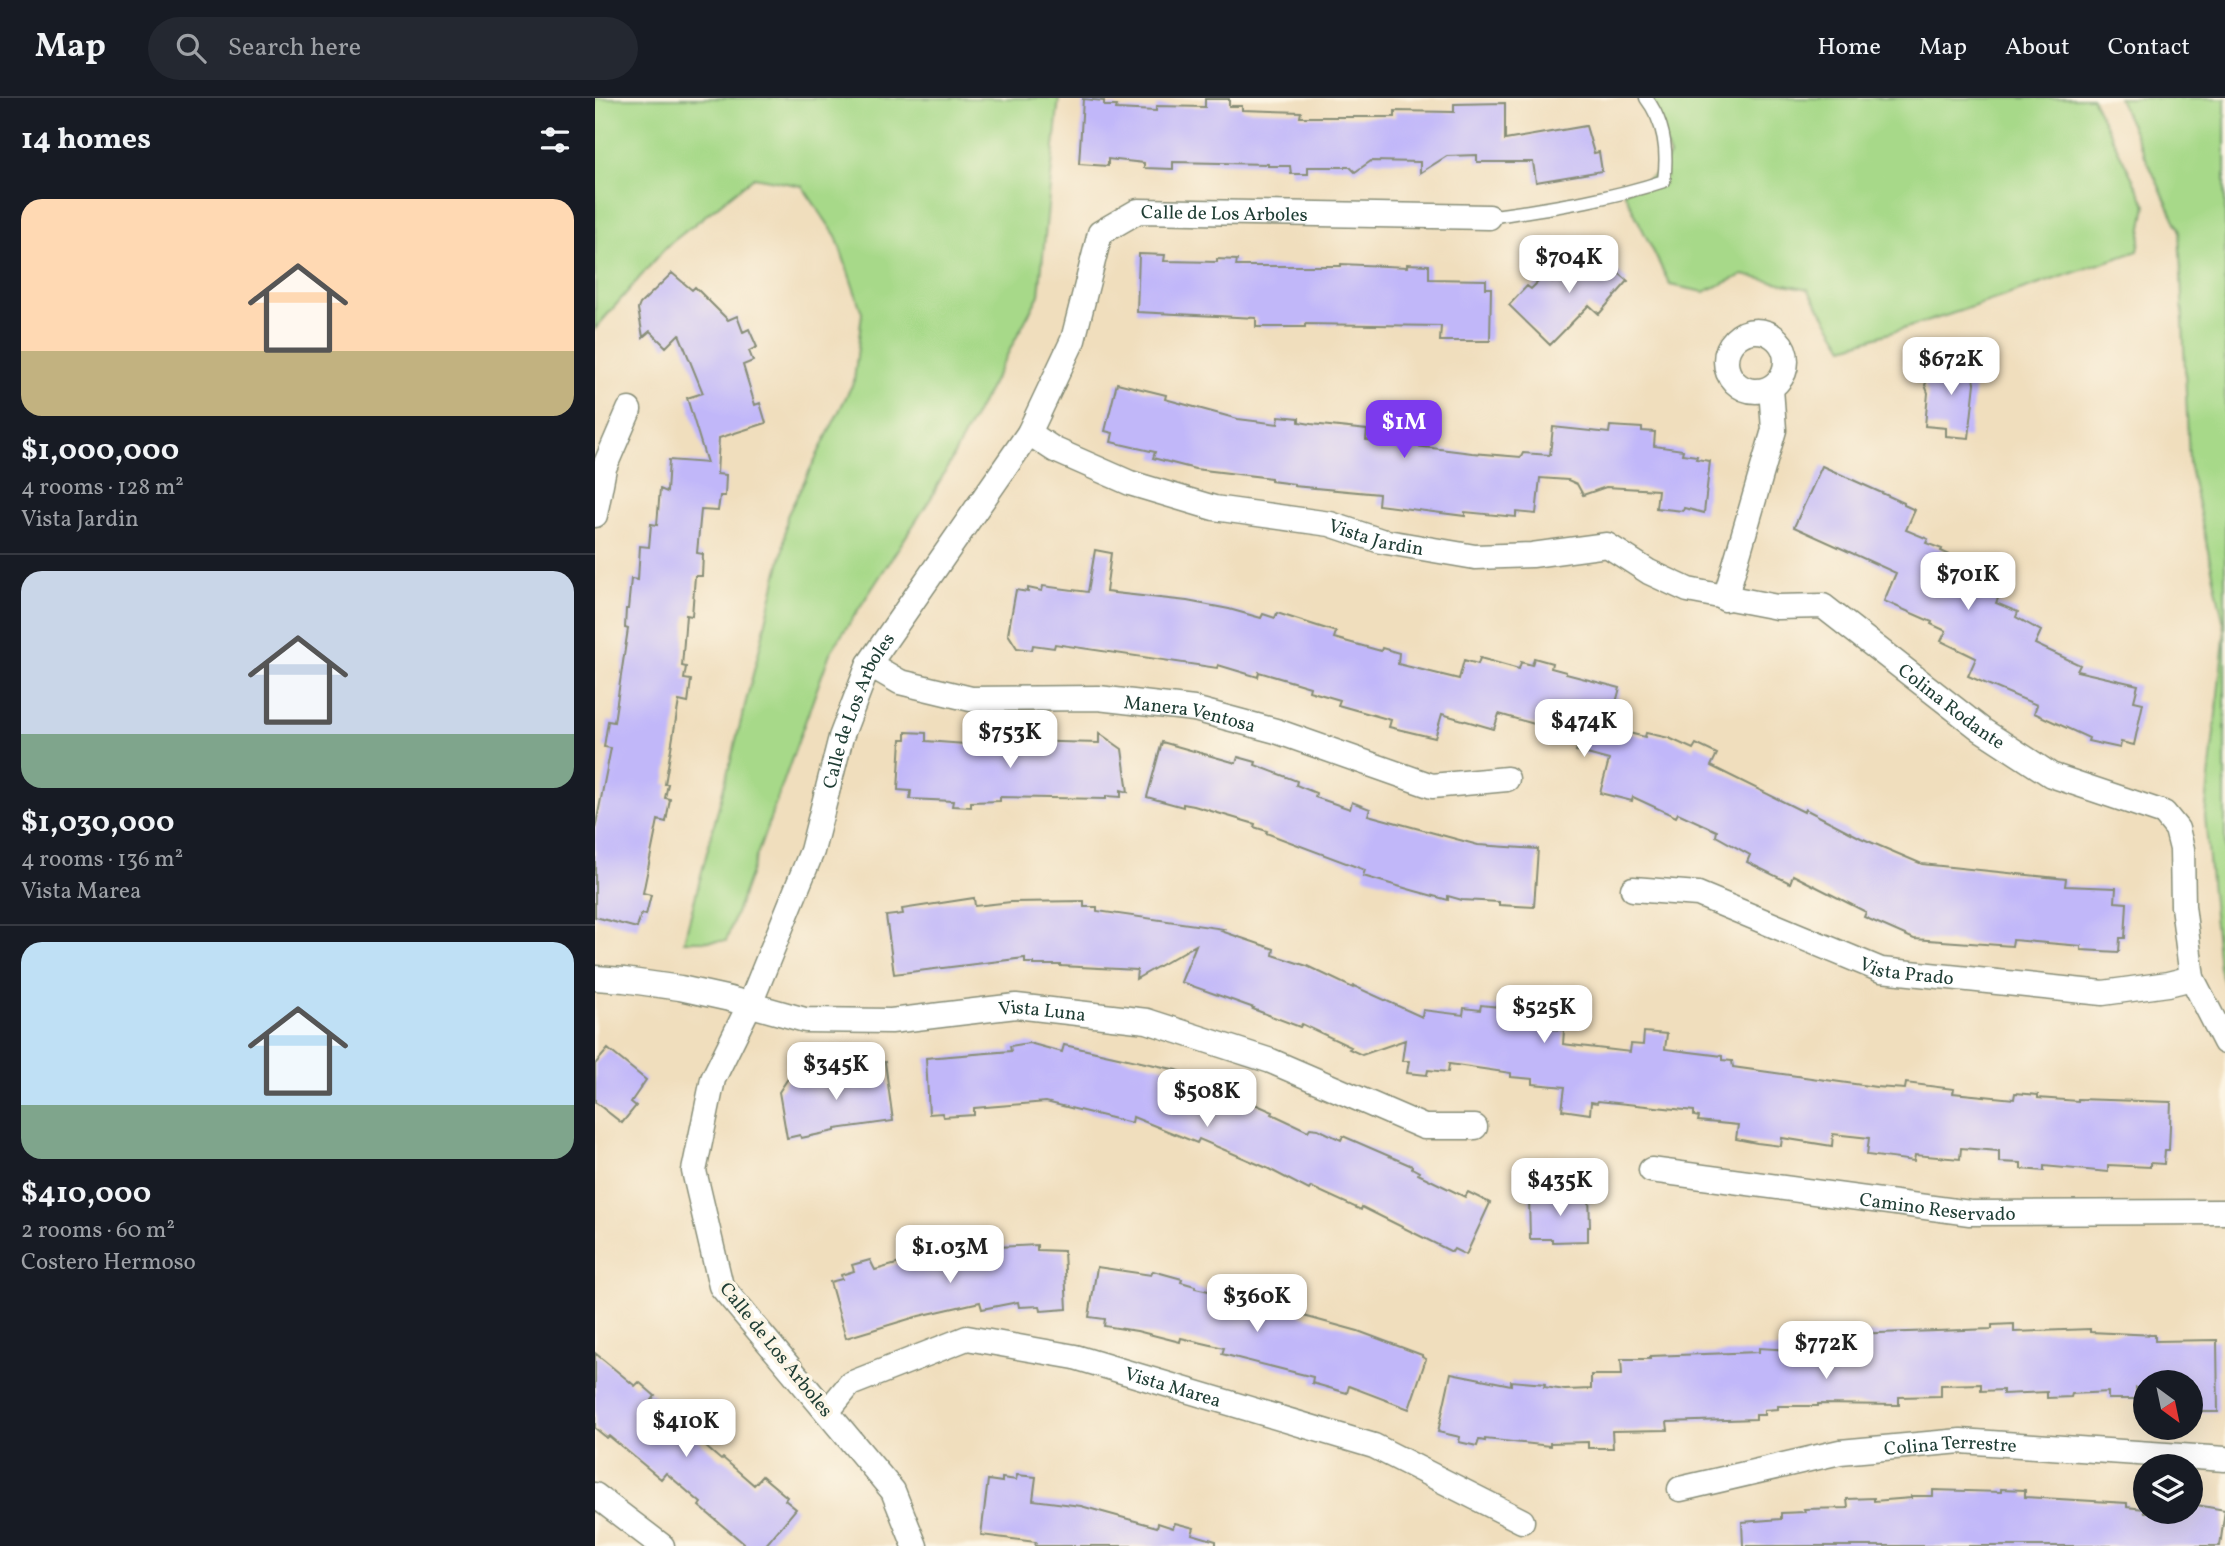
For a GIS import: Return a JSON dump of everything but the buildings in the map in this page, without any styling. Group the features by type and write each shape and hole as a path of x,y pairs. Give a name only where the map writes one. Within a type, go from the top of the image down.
{"street":[{"name":"Calle de Los Arboles","path":"915,1546 893,1491 721,1286 694,1171 713,1079 750,1004 812,851 841,737 869,664 1029,433 1073,340 1100,233 1137,211 1489,217"},
{"path":"1725,598 1774,430 1771,388"},
{"path":"595,515 604,468 629,410"},
{"name":"Vista Jardin","path":"1029,433 1055,450 1130,483 1215,508 1330,524 1381,541 1475,557 1532,555 1607,545 1649,572 1688,590 1725,598"},
{"name":"Colina Rodante","path":"1725,598 1777,607 1823,606 1982,730 2051,775 2164,813 2176,830 2182,849 2183,906 2192,978 2225,1042"},
{"name":"Manera Ventosa","path":"869,664 900,682 971,699 1098,698 1194,709 1276,731 1432,786 1507,779"},
{"name":"Vista Prado","path":"1633,889 1698,894 1881,970 2103,993 2192,978"},
{"name":"Vista Luna","path":"595,978 680,988 805,1020 891,1021 1016,1006 1147,1021 1271,1061 1424,1127 1475,1127"},
{"name":"Camino Reservado","path":"1651,1170 1970,1213 2225,1212"},
{"name":"Vista Marea","path":"827,1412 850,1384 967,1338 1075,1357 1374,1446 1522,1521"},
{"name":"Colina Terrestre","path":"1680,1489 1840,1452 1961,1441 2225,1459"},
{"path":"595,1495 662,1546"}],"lane":[{"path":"1489,217 1584,202 1664,181 1667,158 1663,131 1655,110 1646,98"}],"green space":[{"path":"595,98 1059,98 1039,295 931,498 830,653 726,941 684,941 759,651 783,550 787,516 854,381 862,313 836,236 802,186 754,177 667,246 595,329"},
{"path":"1646,98 2092,98 2146,205 2138,251 1844,347 1808,289 1743,275 1704,292 1670,285 1624,192 1655,175 1670,156"},
{"path":"2118,98 2225,98 2225,629 2189,463 2179,229"},
{"path":"2225,629 2225,986 2219,968 2205,816"}]}
